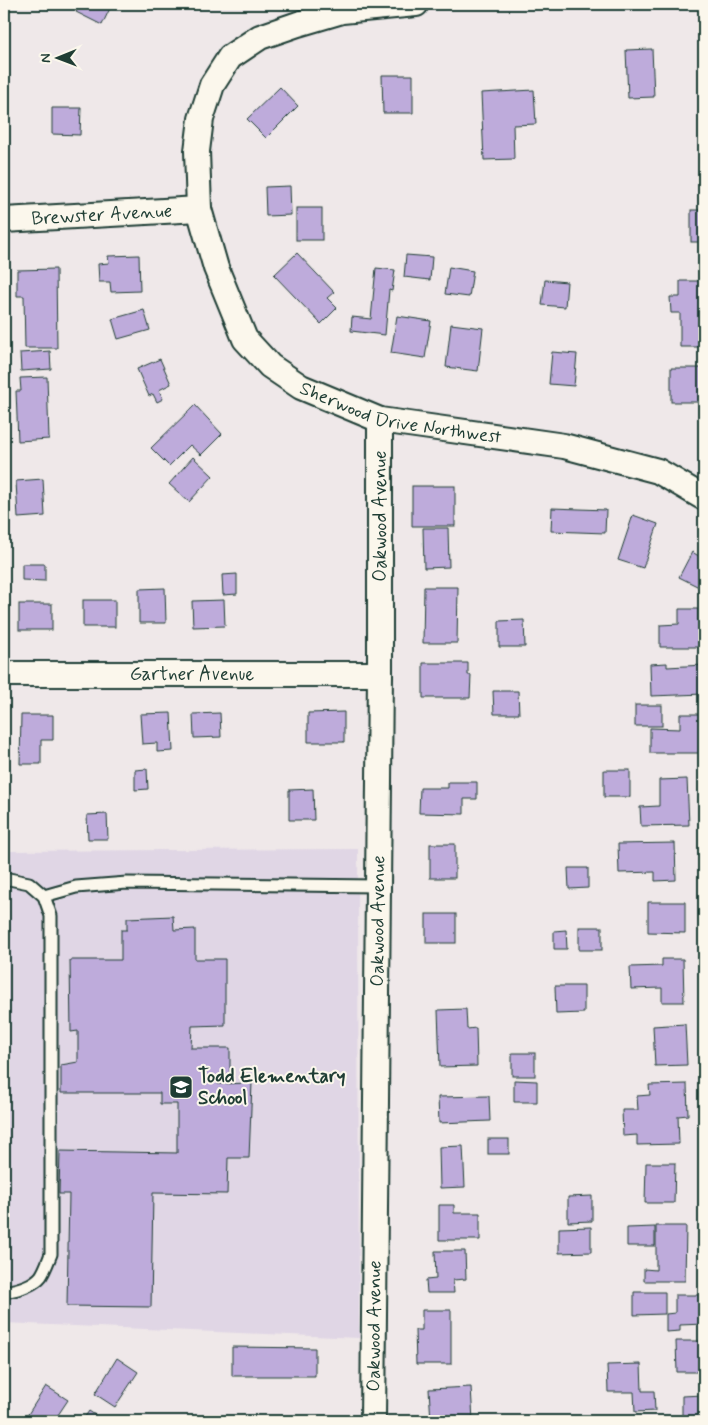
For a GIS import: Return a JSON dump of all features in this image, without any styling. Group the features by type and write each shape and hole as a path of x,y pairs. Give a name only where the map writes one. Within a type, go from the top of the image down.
{"street":[{"name":"Sherwood Drive Northwest","path":"416,4 342,11 260,37 230,57 212,85 201,119 197,151 199,209 216,268 245,340 270,366 301,387 380,420 564,446 658,471 704,498"},
{"name":"Brewster Avenue","path":"4,220 199,209"},
{"name":"Oakwood Avenue","path":"373,1421 380,674 380,420"},
{"name":"Gartner Avenue","path":"4,674 380,674"}],"lane":[{"path":"4,878 29,883 44,896 50,916 51,1254 41,1275 32,1283 4,1292"},
{"path":"44,896 76,888 127,883 378,886"}],"shaded area":[{"name":"Todd Elementary School","path":"358,849 359,1338 4,1323 4,851"}],"building":[{"path":"80,4 112,4 102,25 76,12"},
{"path":"652,49 654,97 628,98 626,50"},
{"path":"382,75 413,75 413,113 383,113"},
{"path":"280,87 298,106 266,138 247,119"},
{"path":"534,90 536,124 513,125 514,159 484,160 481,93"},
{"path":"52,108 81,108 80,135 52,134"},
{"path":"290,186 291,215 266,216 265,187"},
{"path":"296,208 322,208 322,240 296,240"},
{"path":"691,210 704,210 704,242 691,242"},
{"path":"297,253 334,292 327,298 337,308 321,324 274,275"},
{"path":"139,255 140,291 111,292 110,282 99,282 98,264 109,263 108,256"},
{"path":"406,255 432,257 430,280 404,277"},
{"path":"449,267 473,271 469,297 445,294"},
{"path":"376,268 395,270 392,291 389,290 385,335 351,331 352,317 371,319"},
{"path":"56,269 57,348 25,348 24,296 17,296 17,270"},
{"path":"545,280 567,282 565,307 542,305"},
{"path":"680,281 704,281 704,347 680,347 680,313 671,313 670,297 680,297"},
{"path":"144,310 150,330 118,339 112,319"},
{"path":"397,316 431,321 425,358 391,353"},
{"path":"451,324 483,328 478,371 446,367"},
{"path":"50,351 51,369 21,371 20,353"},
{"path":"552,352 577,354 574,386 549,384"},
{"path":"160,359 171,384 159,390 163,399 157,402 153,394 149,396 137,369"},
{"path":"671,368 704,368 704,402 671,402"},
{"path":"47,377 49,439 18,441 16,391 21,391 20,378"},
{"path":"195,405 222,434 201,455 190,445 169,466 151,448"},
{"path":"193,457 213,476 189,502 169,484"},
{"path":"43,479 45,516 18,518 16,481"},
{"path":"412,486 455,486 455,526 412,526"},
{"path":"552,508 606,510 605,533 551,531"},
{"path":"633,515 658,524 643,568 618,560"},
{"path":"423,528 448,528 449,567 424,568"},
{"path":"692,552 704,559 703,589 679,577"},
{"path":"22,564 45,564 45,581 22,580"},
{"path":"237,574 237,594 223,595 222,575"},
{"path":"424,587 458,587 457,643 423,643"},
{"path":"165,588 166,623 139,623 139,589"},
{"path":"83,600 115,600 115,627 83,627"},
{"path":"224,600 225,626 193,627 192,601"},
{"path":"19,604 52,604 52,630 19,630"},
{"path":"679,609 698,609 698,621 704,621 704,647 660,647 660,625 679,624"},
{"path":"524,620 525,647 499,647 499,621"},
{"path":"423,663 468,663 468,675 471,675 470,698 423,698"},
{"path":"667,663 667,667 704,665 704,694 651,696 650,664"},
{"path":"493,691 518,691 519,714 494,714"},
{"path":"635,705 662,705 662,726 635,726"},
{"path":"344,712 344,742 308,742 308,713"},
{"path":"171,713 173,751 157,752 157,743 142,744 140,714"},
{"path":"220,713 221,737 194,738 193,714"},
{"path":"680,714 704,714 704,753 650,753 650,728 680,729"},
{"path":"21,715 53,715 53,740 41,740 41,764 20,764"},
{"path":"147,769 148,789 135,790 135,770"},
{"path":"604,770 630,770 630,797 604,797"},
{"path":"687,779 689,825 641,826 640,807 659,806 659,780"},
{"path":"448,782 477,782 477,799 464,799 464,814 419,813 420,788 448,788"},
{"path":"313,789 314,820 289,820 289,790"},
{"path":"107,814 108,839 88,839 87,815"},
{"path":"675,843 676,880 655,881 655,872 619,873 618,844"},
{"path":"430,844 455,844 455,878 430,878"},
{"path":"568,868 588,868 588,888 569,889"},
{"path":"648,902 685,902 685,933 648,932"},
{"path":"426,914 456,914 456,943 426,943"},
{"path":"173,916 174,930 195,929 195,959 225,959 225,1025 192,1026 191,1048 230,1048 230,1074 219,1075 218,1084 252,1083 249,1158 228,1158 227,1194 153,1193 151,1307 67,1306 69,1194 59,1194 60,1151 177,1153 177,1104 160,1104 160,1093 61,1093 61,1065 78,1062 78,1031 71,1032 70,960 121,960 121,930 127,930 127,918"},
{"path":"579,927 602,927 602,950 579,950"},
{"path":"566,930 567,949 554,949 554,931"},
{"path":"662,959 683,959 684,1002 662,1002 662,988 631,989 630,967 662,966"},
{"path":"555,986 584,986 584,1013 556,1014"},
{"path":"466,1009 467,1029 476,1028 477,1066 440,1067 438,1010"},
{"path":"685,1024 687,1065 655,1066 653,1026"},
{"path":"512,1053 535,1053 535,1076 512,1076"},
{"path":"514,1080 537,1081 537,1102 514,1102"},
{"path":"687,1084 688,1115 678,1116 679,1144 637,1145 637,1135 623,1136 622,1110 638,1110 637,1096 650,1095 649,1085"},
{"path":"489,1096 490,1121 439,1123 438,1097"},
{"path":"488,1139 509,1139 509,1154 488,1154"},
{"path":"463,1146 465,1187 440,1188 439,1147"},
{"path":"646,1163 675,1163 674,1203 645,1203"},
{"path":"592,1196 592,1221 568,1222 568,1197"},
{"path":"439,1205 454,1205 454,1213 480,1213 480,1240 439,1240"},
{"path":"656,1226 686,1226 685,1281 644,1281 644,1269 656,1270"},
{"path":"591,1227 591,1252 559,1253 559,1228"},
{"path":"655,1227 655,1246 627,1246 627,1228"},
{"path":"435,1251 465,1251 466,1279 453,1280 454,1293 427,1293 426,1280 436,1279"},
{"path":"634,1292 665,1292 665,1314 634,1315"},
{"path":"675,1295 704,1295 704,1324 680,1325 680,1331 666,1332 666,1314 675,1313"},
{"path":"422,1310 451,1310 451,1364 416,1364 415,1330 422,1330"},
{"path":"676,1341 704,1341 704,1372 677,1372"},
{"path":"232,1347 315,1348 315,1376 232,1376"},
{"path":"117,1358 138,1372 115,1407 95,1394"},
{"path":"641,1364 642,1391 654,1391 655,1411 635,1412 634,1392 608,1392 607,1365"},
{"path":"46,1386 68,1400 54,1421 28,1421 25,1419"},
{"path":"471,1387 473,1421 431,1421 429,1389"},
{"path":"704,1395 704,1421 678,1421 678,1419 682,1419 682,1396"},
{"path":"89,1411 104,1421 82,1421"}],"place":[{"name":"Todd Elementary School","path":"181,1087"}]}
